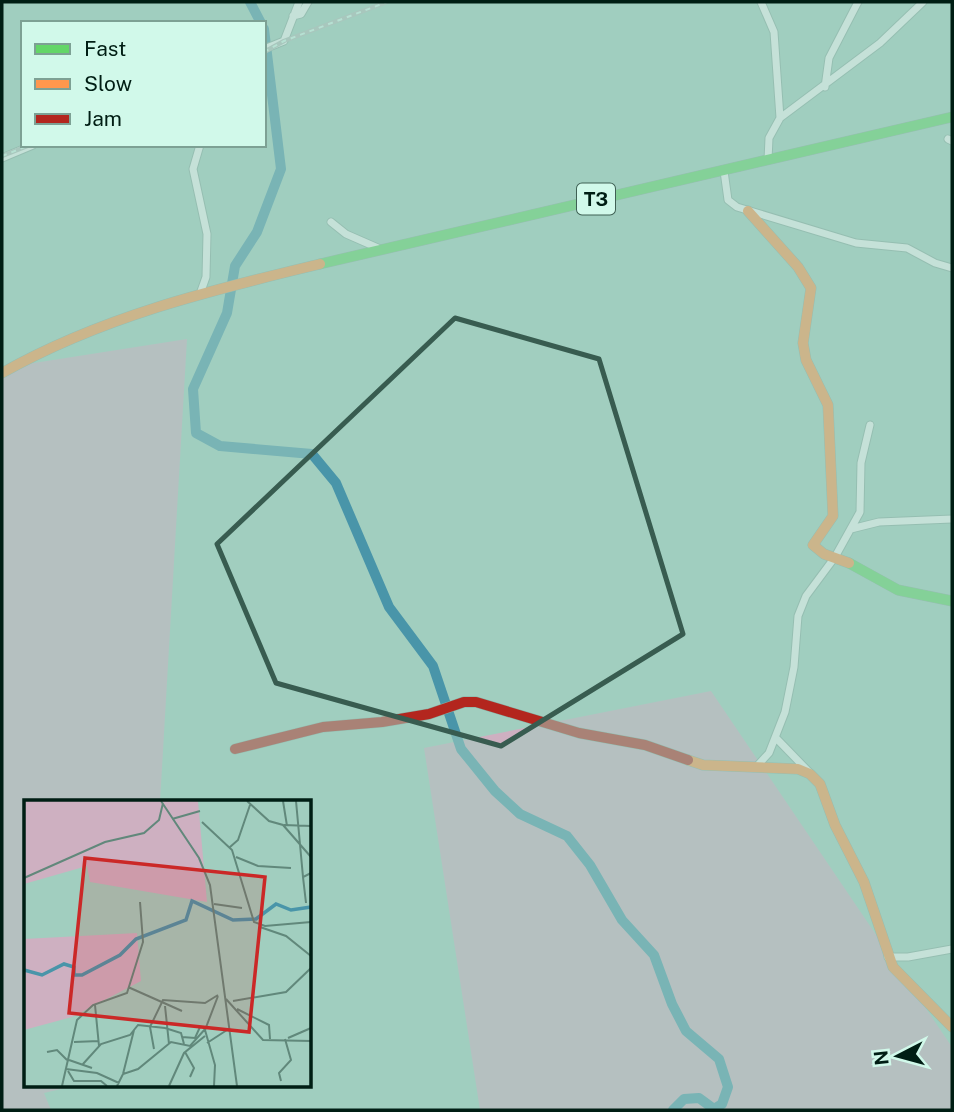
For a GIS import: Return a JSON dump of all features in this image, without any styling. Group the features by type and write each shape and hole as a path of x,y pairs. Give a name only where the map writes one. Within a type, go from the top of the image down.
{"main road":[{"name":"T3","path":"2,373 38,351 84,330 240,280 952,117"},
{"path":"748,211 757,227 803,273 811,288 804,313 802,339 807,361 823,392 829,412 827,475 833,516 813,545 824,554 835,556 898,590 952,601"},
{"path":"235,749 323,727 382,722 429,714 464,702 477,702 579,733 645,745 703,765 798,769 810,774 820,784 835,825 864,882 893,967 952,1027"}],"street":[{"path":"266,48 284,41 299,2"},
{"path":"293,16 302,13 308,2"},
{"path":"761,2 774,32 780,118"},
{"path":"825,87 829,58 858,2"},
{"path":"768,160 769,138 780,118 825,87 887,38 923,2"},
{"path":"2,158 28,147"},
{"path":"199,147 193,169 205,215 207,263 204,287 200,294"},
{"path":"724,171 728,200 748,211 856,243 908,248 935,263 952,268"},
{"path":"331,222 363,242 379,248 386,247"},
{"path":"757,766 776,738 794,667 797,616 806,596 851,529 862,502 861,463 870,425"},
{"path":"851,529 879,522 952,519"},
{"path":"776,738 810,774"},
{"path":"888,957 908,957 952,949"}],"highlighted area":[{"path":"455,318 599,359 683,634 501,746 276,683 217,544"}],"shaded area":[{"path":"187,339 160,800 24,800 24,1088 65,1088 44,1093 51,1110 2,1110 2,368"},
{"path":"711,691 952,1047 952,1110 480,1110 424,748"}],"waterway":[{"path":"250,2 260,21"},
{"path":"266,45 281,169 257,232 235,266 227,313 193,389 196,433 220,446 312,454 336,483 389,607 433,666 461,749 495,791 520,814 567,836 590,865 622,920 654,955 672,1004 686,1031 719,1059 728,1087 722,1104 714,1109 699,1098 684,1099 673,1110"}],"railway":[{"path":"266,51 284,41 387,2"},
{"path":"2,156 25,147"}],"traffic: fast":[{"path":"320,264 952,117"},
{"path":"849,563 898,590 952,601"}],"traffic: slow":[{"path":"748,211 798,267 811,288 803,343 806,360 828,405 833,516 813,545 824,554 849,563"},
{"path":"2,373 78,336 157,307 320,264"},
{"path":"688,760 703,765 798,769 810,774 820,784 835,825 864,882 893,967 952,1027"}],"traffic: jam":[{"path":"235,749 323,727 382,722 429,714 464,702 476,702 579,733 645,745 688,760"}]}
